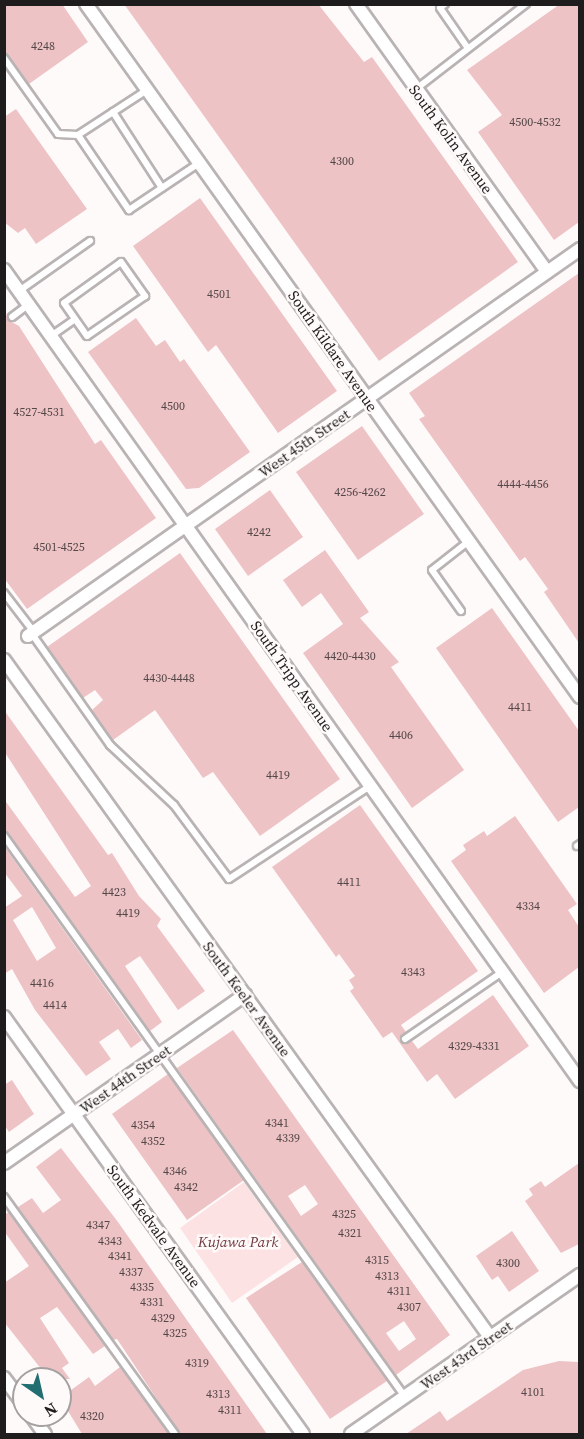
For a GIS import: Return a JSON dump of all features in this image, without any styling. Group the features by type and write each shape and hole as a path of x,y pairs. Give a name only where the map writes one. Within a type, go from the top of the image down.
{"street":[{"name":"South Kildare Avenue","path":"86,4 579,697"},
{"name":"South Kolin Avenue","path":"356,4 547,272"},
{"name":"West 45th Street","path":"31,634 579,249"},
{"name":"South Tripp Avenue","path":"4,270 579,1081"},
{"name":"South Keeler Avenue","path":"4,660 490,1337"},
{"name":"West 44th Street","path":"4,1163 245,995"},
{"name":"South Kedvale Avenue","path":"4,1017 303,1434"},
{"name":"West 43rd Street","path":"351,1434 579,1275"}],"lane":[{"path":"445,4 440,8 466,47"},
{"path":"416,90 466,47 526,4"},
{"path":"4,58 58,134 78,135 147,90"},
{"path":"113,112 162,188"},
{"path":"78,135 129,210 199,163"},
{"path":"19,291 90,241"},
{"path":"121,262 145,296 87,336 75,319 64,303 121,262"},
{"path":"12,317 29,304"},
{"path":"51,336 75,319"},
{"path":"460,611 432,570 469,542"},
{"path":"4,593 110,745 174,805 229,879 370,786"},
{"path":"4,836 405,1397"},
{"path":"405,1039 502,972"},
{"path":"4,1197 175,1434"}],"green space":[{"name":"Kujawa Park","path":"244,1182 298,1257 232,1303 180,1228"}],"building":[{"path":"4,4 62,4 88,42 29,84 4,51"},
{"path":"124,4 318,4 364,62 372,57 518,262 379,361"},
{"path":"560,4 579,4 579,222 554,240 478,132 502,115 467,70"},
{"path":"16,109 87,209 36,244 25,228 18,233 4,222 4,117"},
{"path":"200,198 337,391 278,433 216,345 208,352 133,246"},
{"path":"579,273 579,643 544,592 548,589 525,557 520,561 419,419 425,416 409,393"},
{"path":"4,306 8,320 19,326 95,444 101,440 156,518 27,609 4,578"},
{"path":"136,318 156,346 165,340 180,362 184,359 250,452 199,488 186,489 88,352"},
{"path":"362,426 424,514 358,560 296,472"},
{"path":"270,490 303,537 248,576 215,529"},
{"path":"325,550 369,612 360,618 399,662 391,667 464,770 412,808 303,653 343,624 321,593 302,607 283,580"},
{"path":"180,553 340,779 260,836 213,772 203,778 155,710 113,740 92,710 103,700 95,690 83,698 47,647"},
{"path":"492,608 579,731 579,807 558,822 436,648"},
{"path":"4,710 108,855 112,853 139,896 161,919 157,926 205,991 178,1010 140,956 125,966 162,1022 150,1031 4,831 4,799 75,897 91,886 4,751"},
{"path":"360,805 478,971 401,1025 406,1032 400,1037 401,1042 412,1041 418,1049 493,995 529,1046 455,1099 437,1074 427,1082 392,1032 383,1038 350,991 354,988 349,980 355,976 339,954 336,957 272,867"},
{"path":"515,816 577,904 568,910 579,927 579,967 544,993 451,861 466,850 463,845 484,831 487,836"},
{"path":"4,846 142,1040 131,1048 118,1029 99,1042 111,1059 86,1076 35,1010 12,969 4,974 4,908 22,896 4,872","holes":["32,907 56,948 37,961 13,920"]},
{"path":"233,1030 450,1335 396,1375 177,1068","holes":["305,1185 318,1204 301,1216 288,1196","404,1321 416,1339 399,1351 386,1333"]},
{"path":"168,1074 244,1180 187,1220 112,1114"},
{"path":"12,1080 34,1114 9,1132 4,1125 4,1085"},
{"path":"61,1148 118,1222 267,1434 180,1434 117,1339 113,1340 18,1207 32,1198 43,1213 61,1200 36,1167"},
{"path":"579,1163 579,1244 561,1253 525,1201 533,1195 529,1189 541,1181 545,1187"},
{"path":"9,1212 105,1346 93,1354 57,1307 40,1318 69,1363 63,1367 40,1367 4,1322 4,1283 29,1266 4,1231 4,1215"},
{"path":"512,1231 539,1271 509,1292 498,1276 492,1280 476,1256"},
{"path":"302,1262 387,1381 330,1419 246,1298"},
{"path":"559,1361 579,1362 579,1434 406,1434 440,1411 447,1421 523,1370"},
{"path":"120,1367 169,1434 82,1434 72,1418 72,1389 89,1377 95,1386"}]}
